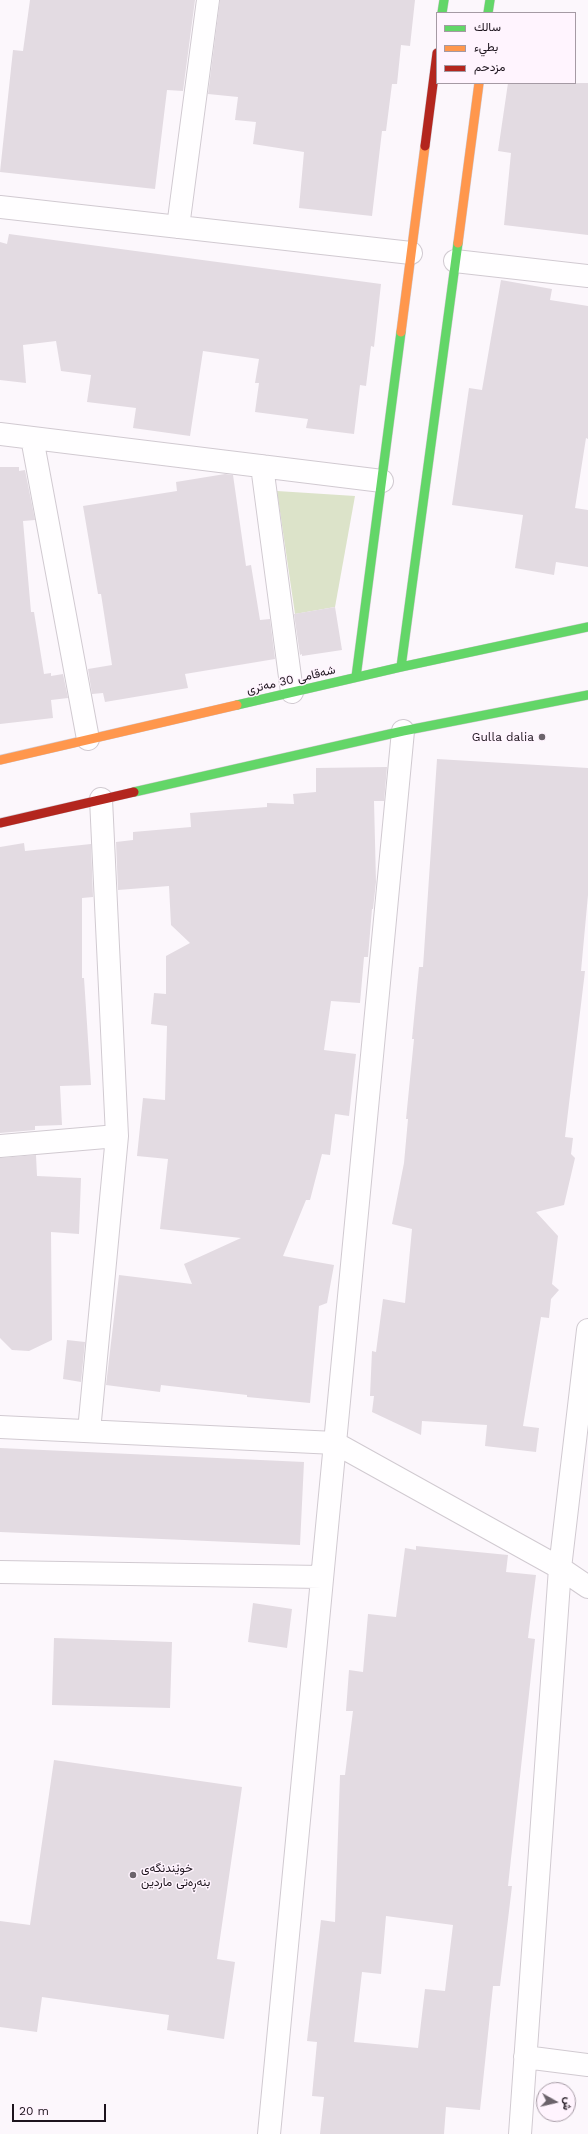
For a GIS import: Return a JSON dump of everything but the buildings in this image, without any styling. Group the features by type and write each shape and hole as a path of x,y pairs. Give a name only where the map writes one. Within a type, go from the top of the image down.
{"main road":[{"path":"442,12 444,0"},
{"path":"488,12 490,0"},
{"path":"356,677 436,61"},
{"path":"401,667 479,84"},
{"name":"شەقامی 30 مەتری","path":"0,760 356,677 588,627"},
{"path":"0,823 403,731 588,695"}],"street":[{"path":"178,227 208,0"},
{"path":"0,207 411,253"},
{"path":"455,261 588,276"},
{"path":"0,434 382,482"},
{"path":"32,438 88,739"},
{"path":"262,466 292,692"},
{"path":"269,2134 403,731"},
{"path":"89,1431 117,1136 101,799"},
{"path":"0,1146 117,1136"},
{"path":"520,2134 560,1568 588,1330"},
{"path":"0,1427 335,1443 560,1568 588,1587"},
{"path":"0,1572 322,1577"},
{"path":"525,2056 588,2065"}],"green space":[{"path":"277,491 355,496 335,607 295,614"}],"traffic: fast":[{"path":"442,12 444,0"},
{"path":"488,12 490,0"},
{"path":"401,667 458,243"},
{"path":"356,677 401,332"},
{"path":"237,705 401,667 588,627"},
{"path":"134,792 403,731 588,695"}],"traffic: slow":[{"path":"458,243 479,84"},
{"path":"401,332 425,146"},
{"path":"0,760 237,705"}],"traffic: jam":[{"path":"425,146 436,61"},
{"path":"0,823 134,792"}],"place":[{"name":"Gulla dalia","path":"542,737"},
{"name":"خوێندنگەی بنەڕەتی ماردین","path":"133,1875"}]}
